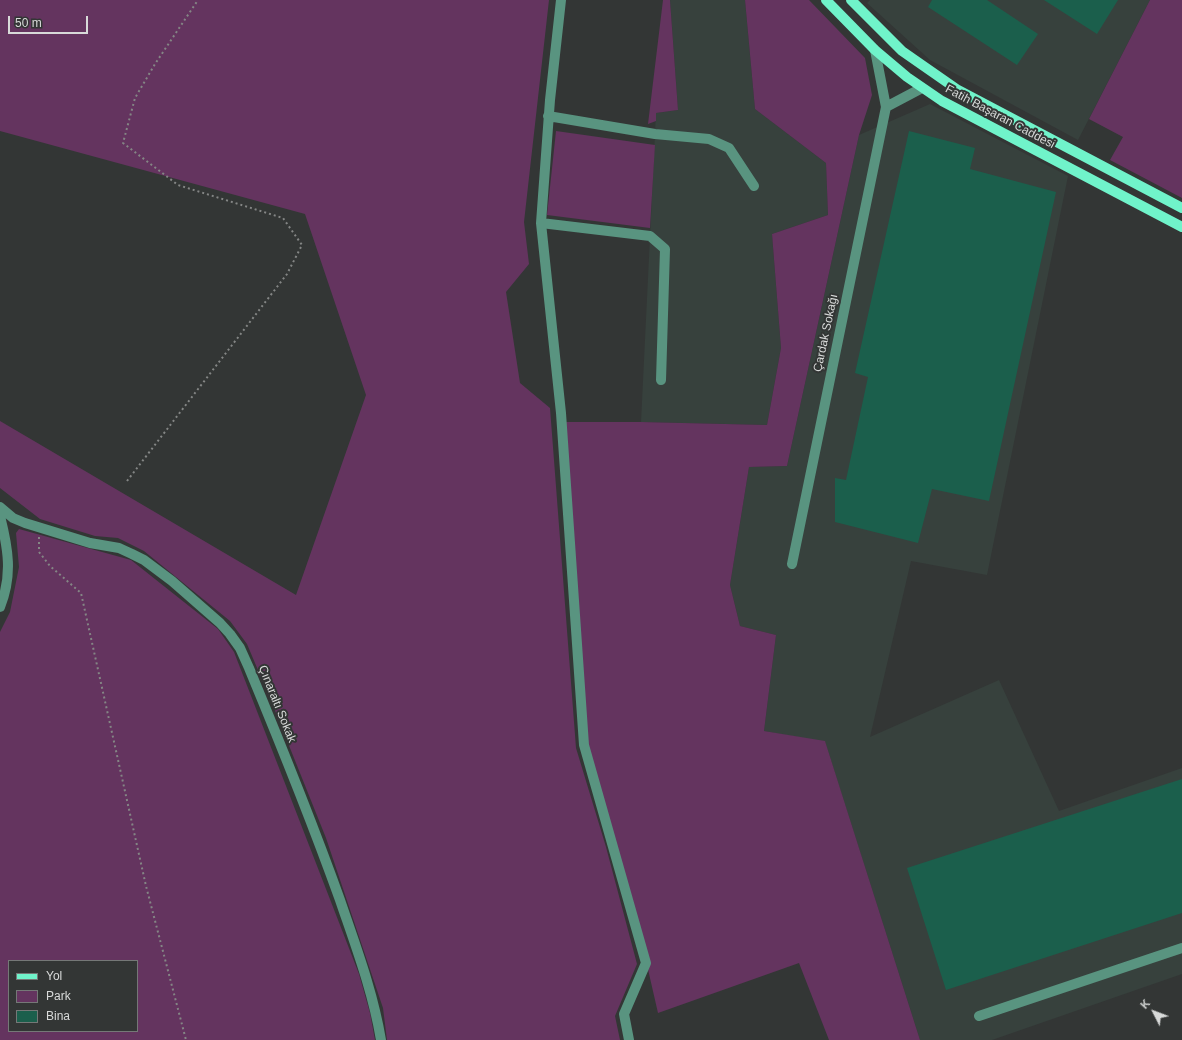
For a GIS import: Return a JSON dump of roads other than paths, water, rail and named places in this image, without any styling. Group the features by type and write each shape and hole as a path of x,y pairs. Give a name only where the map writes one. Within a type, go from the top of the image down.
{"main road":[{"name":"Fatih Başaran Caddesi","path":"826,0 875,50 922,88 942,101 1182,227"},
{"name":"Fatih Başaran Caddesi","path":"851,0 902,51 958,90 1182,208"}],"street":[{"path":"561,0 548,116 541,223 560,414 584,745 646,963 624,1014 629,1040"},
{"name":"Çardak Sokağı","path":"792,564 886,107 875,50"},
{"path":"886,107 922,88"},
{"path":"548,116 655,134 710,139 729,148 754,186"},
{"path":"541,223 650,236 665,249 661,380"},
{"name":"Çınaraltı Sokak","path":"0,507 14,518 39,528 90,543 118,548 138,557 172,580 197,601 220,622 234,639 240,648 266,708 319,842 366,976 376,1012 381,1040"},
{"path":"0,516 7,544 9,561 7,582 0,607"},
{"path":"979,1016 1182,948"}]}
